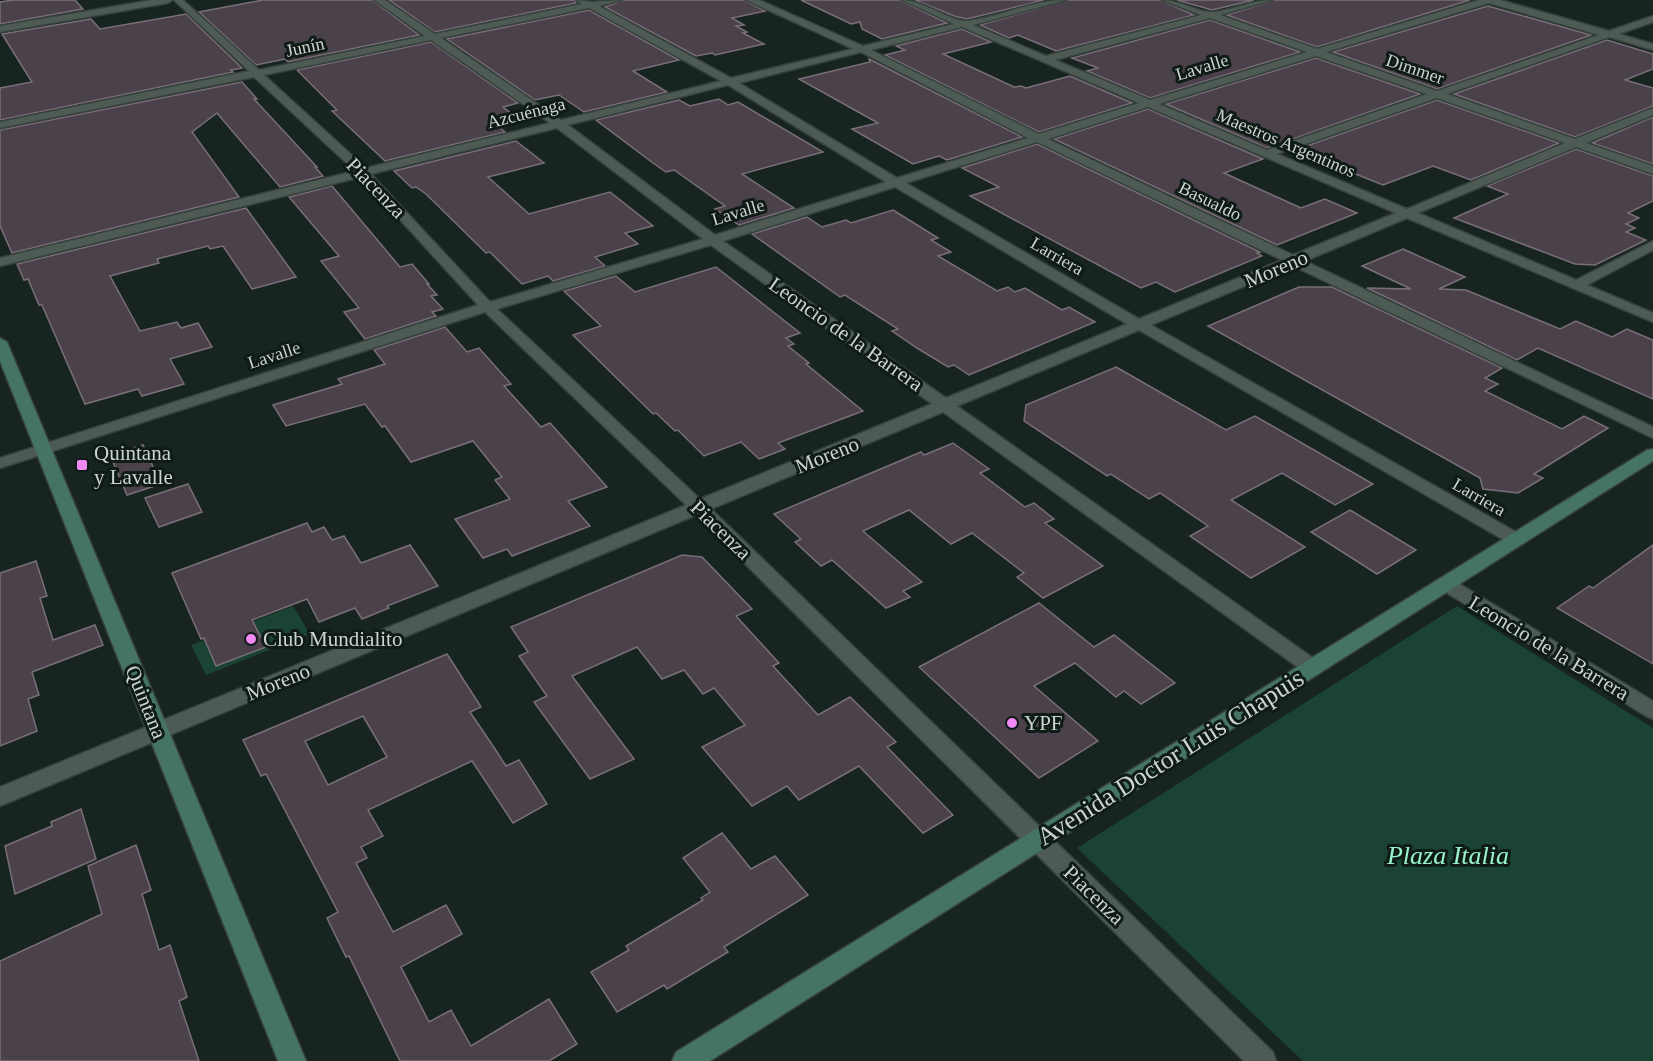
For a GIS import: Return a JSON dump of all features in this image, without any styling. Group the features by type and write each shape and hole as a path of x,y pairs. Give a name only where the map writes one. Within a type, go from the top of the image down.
{"main road":[{"name":"Quintana","path":"0,342 292,1061"},
{"name":"Avenida Doctor Luis Chapuis","path":"686,1061 1653,454"}],"street":[{"path":"0,29 168,0"},
{"name":"Piacenza","path":"178,0 363,172 487,307 699,508 1263,1061"},
{"name":"Leoncio de la Barrera","path":"379,0 559,124 713,240 1312,668"},
{"name":"Junín","path":"0,125 432,38 586,3 617,0"},
{"name":"Basualdo","path":"751,0 862,49 1038,138 1653,433"},
{"name":"Maestros Argentinos","path":"906,0 1653,318"},
{"name":"Azcuénaga","path":"0,262 1062,0"},
{"name":"Dimmer","path":"1167,0 1653,170"},
{"path":"1043,60 1267,0"},
{"path":"1489,0 1653,46"},
{"name":"Lavalle","path":"0,463 487,307 713,240 1489,0"},
{"name":"Larriera","path":"586,3 730,82 896,183 1140,325 1517,540"},
{"path":"1266,154 1653,19"},
{"name":"Moreno","path":"0,797 1295,262 1406,213 1653,111"},
{"path":"1575,286 1653,245"},
{"name":"Leoncio de la Barrera","path":"1446,584 1653,711"}],"green space":[{"name":"Club Mundialito","path":"293,606 310,634 206,675 191,645"},
{"name":"Plaza Italia","path":"1457,606 1653,728 1653,1061 1303,1061 1077,848"}],"building":[{"path":"75,0 83,9 0,24 0,2"},
{"path":"263,0 372,0 419,35 288,62 285,59 256,65 199,12"},
{"path":"389,0 574,0 576,3 435,32"},
{"path":"624,0 744,0 765,11 732,18 744,25 736,26 747,32 743,33 764,44 715,55 712,53 696,56 605,7"},
{"path":"801,0 900,0 947,23 882,39 862,29 860,22 851,24"},
{"path":"915,0 1044,0 967,19"},
{"path":"1068,0 1160,0 1194,15 1056,51 1018,35 1009,38 980,25"},
{"path":"1177,0 1254,0 1212,10"},
{"path":"1274,0 1470,0 1317,47 1227,15"},
{"path":"1488,6 1591,35 1437,89 1333,52"},
{"path":"589,10 679,60 633,71 667,92 584,112 559,95 535,100 447,39"},
{"path":"186,14 242,68 231,70 233,72 0,120 0,88 32,82 2,34 91,19 100,29"},
{"path":"1210,20 1300,52 1150,98 1087,71 1098,68 1072,58"},
{"path":"962,29 991,42 943,54 1014,87 1026,88 1070,76 1132,103 1039,132 885,55 905,50 896,46"},
{"path":"1607,40 1653,54 1653,69 1625,80 1653,88 1653,106 1575,137 1454,94"},
{"path":"431,42 518,103 503,107 521,121 498,126 505,132 385,161 332,111 337,110 297,70"},
{"path":"1316,58 1420,94 1267,148 1166,104"},
{"path":"869,59 1022,137 947,160 939,156 913,164 852,129 878,123 799,79 870,62"},
{"path":"242,82 257,99 254,99 323,176 280,187 217,113 192,132 239,197 12,253 0,226 0,130"},
{"path":"719,99 728,105 738,102 823,152 742,174 794,208 739,225 715,209 725,206 674,170 666,172 596,120 679,100 690,106"},
{"path":"1437,100 1559,143 1471,180 1433,166 1383,185 1295,150"},
{"path":"1148,109 1263,159 1224,173 1301,208 1325,199 1357,213 1277,245 1054,139"},
{"path":"1653,117 1653,164 1592,143"},
{"path":"516,141 544,163 488,177 529,214 610,192 653,226 625,233 638,244 595,257 605,266 553,281 548,276 522,284 490,252 486,253 426,194 416,187 412,188 394,171"},
{"path":"1037,144 1260,252 1257,253 1262,256 1175,292 1156,282 1141,288 970,196 999,187 962,168"},
{"path":"1576,149 1653,176 1653,201 1628,213 1639,218 1626,224 1635,228 1626,232 1646,240 1595,265 1575,264 1454,218 1508,194 1487,186"},
{"path":"332,186 400,267 412,264 429,284 427,284 437,295 431,296 443,309 432,312 436,316 365,339 344,312 359,308 321,261 339,256 289,197"},
{"path":"246,208 296,277 252,289 223,246 210,249 208,246 157,259 159,263 110,276 140,331 177,322 181,328 198,323 212,347 170,359 184,384 142,396 138,389 85,404 42,305 39,305 28,279 24,280 17,264"},
{"path":"893,210 938,238 931,240 951,252 938,256 997,291 1008,287 1015,292 1025,288 1062,310 1069,307 1095,322 969,375 954,365 948,367 917,348 892,331 898,329 845,295 840,297 752,234 807,217 822,227 846,220 851,223"},
{"path":"1403,249 1465,277 1439,289 1466,290 1560,329 1576,321 1612,337 1627,329 1653,340 1653,399 1538,348 1517,360 1367,288 1411,289 1362,266"},
{"path":"716,267 800,333 786,338 794,344 788,346 809,363 806,364 863,411 778,443 785,449 759,459 741,442 704,456 678,430 675,431 656,413 653,414 573,335 601,326 564,291 616,276 635,292"},
{"path":"1299,287 1332,287 1502,368 1485,378 1498,384 1485,391 1562,429 1584,416 1608,428 1534,474 1543,478 1518,493 1483,489 1480,478 1208,326"},
{"path":"445,327 467,352 479,348 511,384 504,386 541,427 550,423 607,487 568,501 590,526 512,556 507,549 483,558 455,519 510,499 495,480 502,477 473,441 411,462 385,426 382,427 365,404 286,426 273,405 342,384 338,379 385,364 374,350"},
{"path":"1116,367 1226,430 1255,416 1373,484 1335,505 1282,473 1231,500 1305,547 1251,578 1190,536 1208,526 1160,493 1149,499 1111,474 1107,476 1024,421 1026,405"},
{"path":"953,443 989,469 980,473 1025,507 1034,503 1054,519 1045,523 1103,566 1043,598 1017,577 1024,573 972,533 951,544 909,510 863,531 922,582 903,591 910,597 886,608 832,560 821,566 795,542 801,539 774,514 921,452 924,455"},
{"path":"143,445 161,484 127,495 110,455"},
{"path":"188,484 202,512 159,527 145,498"},
{"path":"1350,510 1416,550 1377,574 1311,532"},
{"path":"307,523 312,532 324,527 332,540 344,536 361,563 410,545 438,586 387,606 389,608 362,619 355,608 319,622 307,599 252,620 266,647 216,666 204,638 201,639 172,573"},
{"path":"1653,545 1653,664 1557,608 1589,586 1593,588"},
{"path":"682,555 702,557 752,609 736,616 779,663 773,666 818,715 850,697 896,742 887,747 953,815 923,833 859,766 799,800 787,786 752,806 702,747 745,725 714,688 703,694 684,670 662,679 637,647 572,676 634,759 590,779 534,702 547,696 519,656 528,652 511,627"},
{"path":"36,561 47,596 40,598 53,640 95,625 103,645 32,672 39,695 28,699 37,731 0,746 0,573"},
{"path":"1039,603 1094,647 1114,635 1175,683 1141,704 1124,691 1116,697 1075,663 1034,686 1098,741 1039,778 919,667"},
{"path":"447,654 481,707 470,712 506,766 519,760 547,804 513,823 472,761 368,810 383,836 361,847 367,858 356,863 393,932 446,905 462,934 401,967 429,1022 451,1010 471,1046 549,999 577,1044 549,1061 400,1061 349,956 346,957 327,918 338,912 266,774 261,776 243,740","holes":["363,716 387,757 328,785 305,741"]},
{"path":"81,809 96,859 15,894 5,846 52,826 51,822"},
{"path":"722,833 751,869 775,856 808,895 724,947 728,952 667,989 664,985 617,1012 591,972 629,950 626,946 703,900 701,898 710,892 683,858"},
{"path":"136,845 151,890 142,894 159,950 170,945 187,997 179,1001 199,1061 0,1061 0,961 102,914 88,866"}],"place":[{"name":"Quintana y Lavalle","path":"82,465"},
{"name":"Club Mundialito","path":"251,639"},
{"name":"YPF","path":"1012,723"}]}
